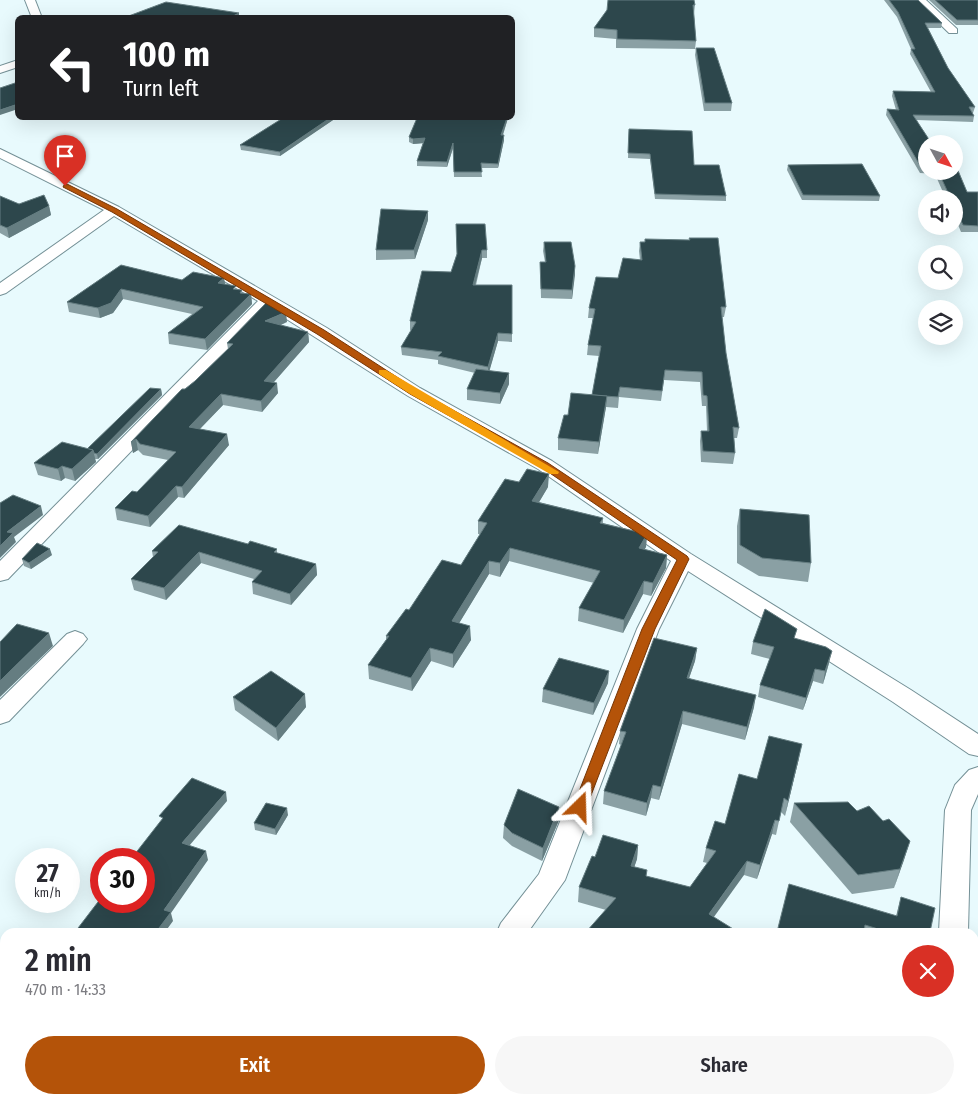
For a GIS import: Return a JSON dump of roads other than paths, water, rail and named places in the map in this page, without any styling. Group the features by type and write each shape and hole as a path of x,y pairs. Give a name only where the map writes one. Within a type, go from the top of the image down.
{"street":[{"path":"30,0 36,15"},
{"path":"920,0 953,31"},
{"path":"0,70 15,63"},
{"path":"0,153 114,210 328,337 414,392 545,465 683,559 902,696 978,747"},
{"path":"0,290 114,210"},
{"path":"0,574 267,301"},
{"path":"514,928 551,880 602,753 648,629 683,559"},
{"path":"0,715 75,639"},
{"path":"953,928 958,810 964,792 978,777"}]}
